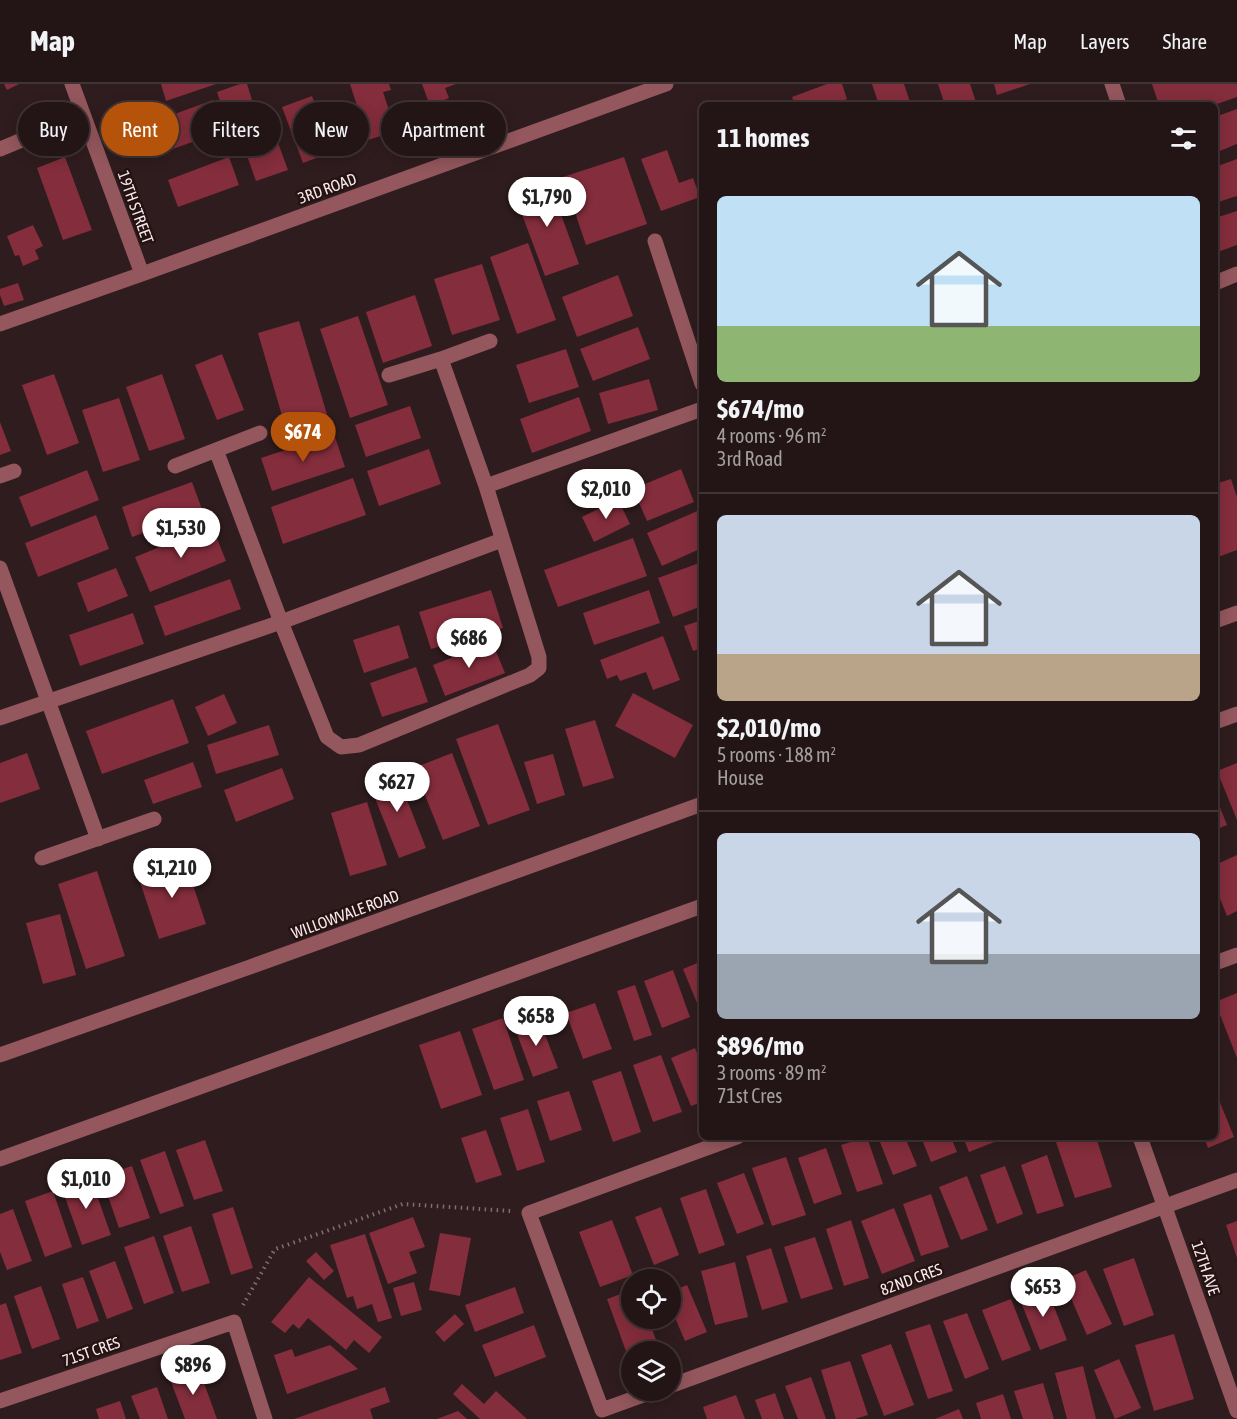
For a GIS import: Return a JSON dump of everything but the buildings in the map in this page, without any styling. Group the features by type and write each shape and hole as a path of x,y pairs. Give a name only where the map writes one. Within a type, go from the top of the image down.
{"street":[{"name":"19TH STREET","path":"72,84 78,102"},
{"name":"3RD ROAD","path":"0,324 666,84"},
{"path":"1112,84 1118,102"},
{"name":"19TH STREET","path":"89,134 142,274"},
{"path":"0,148 18,141"},
{"path":"655,241 699,375"},
{"path":"1218,282 1237,274"},
{"path":"389,375 490,341"},
{"path":"216,450 327,737 341,747 359,745 530,675 538,668 538,657 486,486 441,359"},
{"path":"486,486 699,410"},
{"path":"175,465 260,433"},
{"path":"0,718 281,622 502,540"},
{"path":"0,568 98,838"},
{"path":"1218,620 1237,613"},
{"path":"1218,721 1237,714"},
{"name":"WILLOWVALE ROAD","path":"0,1055 699,805"},
{"path":"42,858 154,819"},
{"path":"0,1159 699,907"},
{"path":"1218,962 1237,955"},
{"path":"627,1401 602,1410 529,1213 729,1140"},
{"name":"12TH AVE","path":"1141,1140 1237,1411"},
{"name":"82ND CRES","path":"681,1382 1237,1180"},
{"path":"234,1322 265,1419"},
{"name":"71ST CRES","path":"0,1401 234,1322"}],"path":[{"path":"234,1322 275,1249 403,1204 529,1213"}]}
